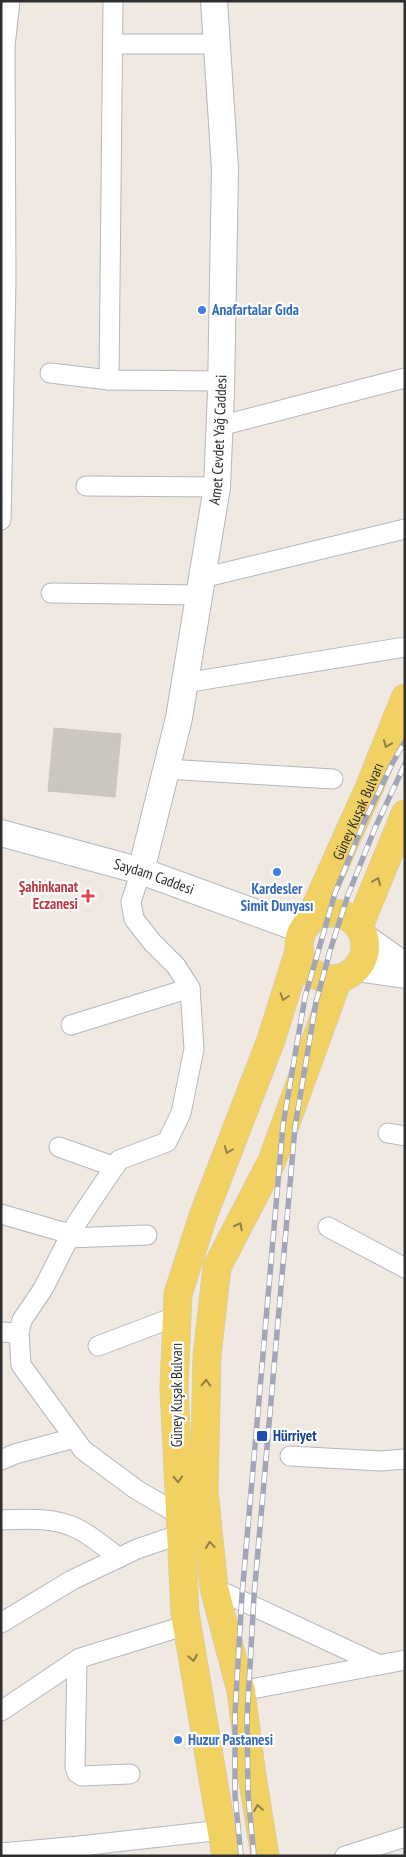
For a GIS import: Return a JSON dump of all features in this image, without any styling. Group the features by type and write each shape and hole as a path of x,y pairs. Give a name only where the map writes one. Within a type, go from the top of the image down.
{"main road":[{"name":"Amet Cevdet Yağ Caddesi","path":"141,871 179,718 217,487 225,169 214,1"},
{"name":"Güney Kuşak Bulvarı","path":"224,1843 185,1613 174,1388 178,1294 203,1216 271,1040 304,934 370,786 405,698"},
{"path":"347,973 362,959 365,948 361,931 405,814"},
{"name":"Saydam Caddesi","path":"1,833 141,871 304,934"},
{"path":"405,966 361,931 351,918 341,914 329,913 318,915 304,934 302,961 308,970 317,976 327,979 347,973 405,975"},
{"name":"Güney Kuşak Bulvarı","path":"266,1856 251,1770 242,1691 214,1588 204,1491 206,1356 217,1267 272,1161 347,973"}],"street":[{"path":"1,520 6,282 5,46 10,1"},
{"path":"110,380 113,1"},
{"path":"113,44 216,44"},
{"path":"50,373 110,380 221,381"},
{"path":"220,426 405,378"},
{"path":"86,486 217,487"},
{"path":"51,593 200,587 405,529"},
{"path":"184,684 405,647"},
{"path":"166,769 333,779"},
{"path":"1,1623 72,1580 137,1549 180,1524 83,1450 21,1365 10,1332 22,1320 42,1289 69,1236 119,1160 167,1142 180,1113 194,1048 190,988 176,966 152,942 134,919 131,902 141,871"},
{"path":"71,1025 190,988"},
{"path":"59,1146 115,1167"},
{"path":"1,1214 69,1236 147,1235"},
{"path":"328,1227 405,1268"},
{"path":"98,1346 177,1316"},
{"path":"1,1460 15,1454 74,1438"},
{"path":"290,1456 381,1461 405,1459"},
{"path":"1,1520 24,1519 56,1522 78,1529 119,1558"},
{"path":"214,1588 380,1665"},
{"path":"1,1711 77,1660 187,1625"},
{"path":"77,1660 75,1767 77,1773 82,1776 130,1774"},
{"path":"242,1691 405,1660"},
{"path":"345,1856 405,1837"},
{"path":"1,1853 80,1851 224,1843"}],"building":[{"path":"54,728 121,734 115,797 48,791"}],"railway":[{"path":"241,1856 235,1796 235,1713 242,1595 283,1125 305,997 335,893 364,822 405,741"},
{"path":"254,1856 248,1794 247,1718 254,1596 295,1127 316,1002 330,951 348,895 375,828 405,764"}],"place":[{"name":"Anafartalar Gıda","path":"202,310"},
{"name":"Kardesler Simit Dunyası","path":"277,872"},
{"name":"Şahinkanat Eczanesi","path":"88,896"},
{"name":"Hürriyet","path":"262,1436"},
{"name":"Huzur Pastanesi","path":"178,1740"}]}
